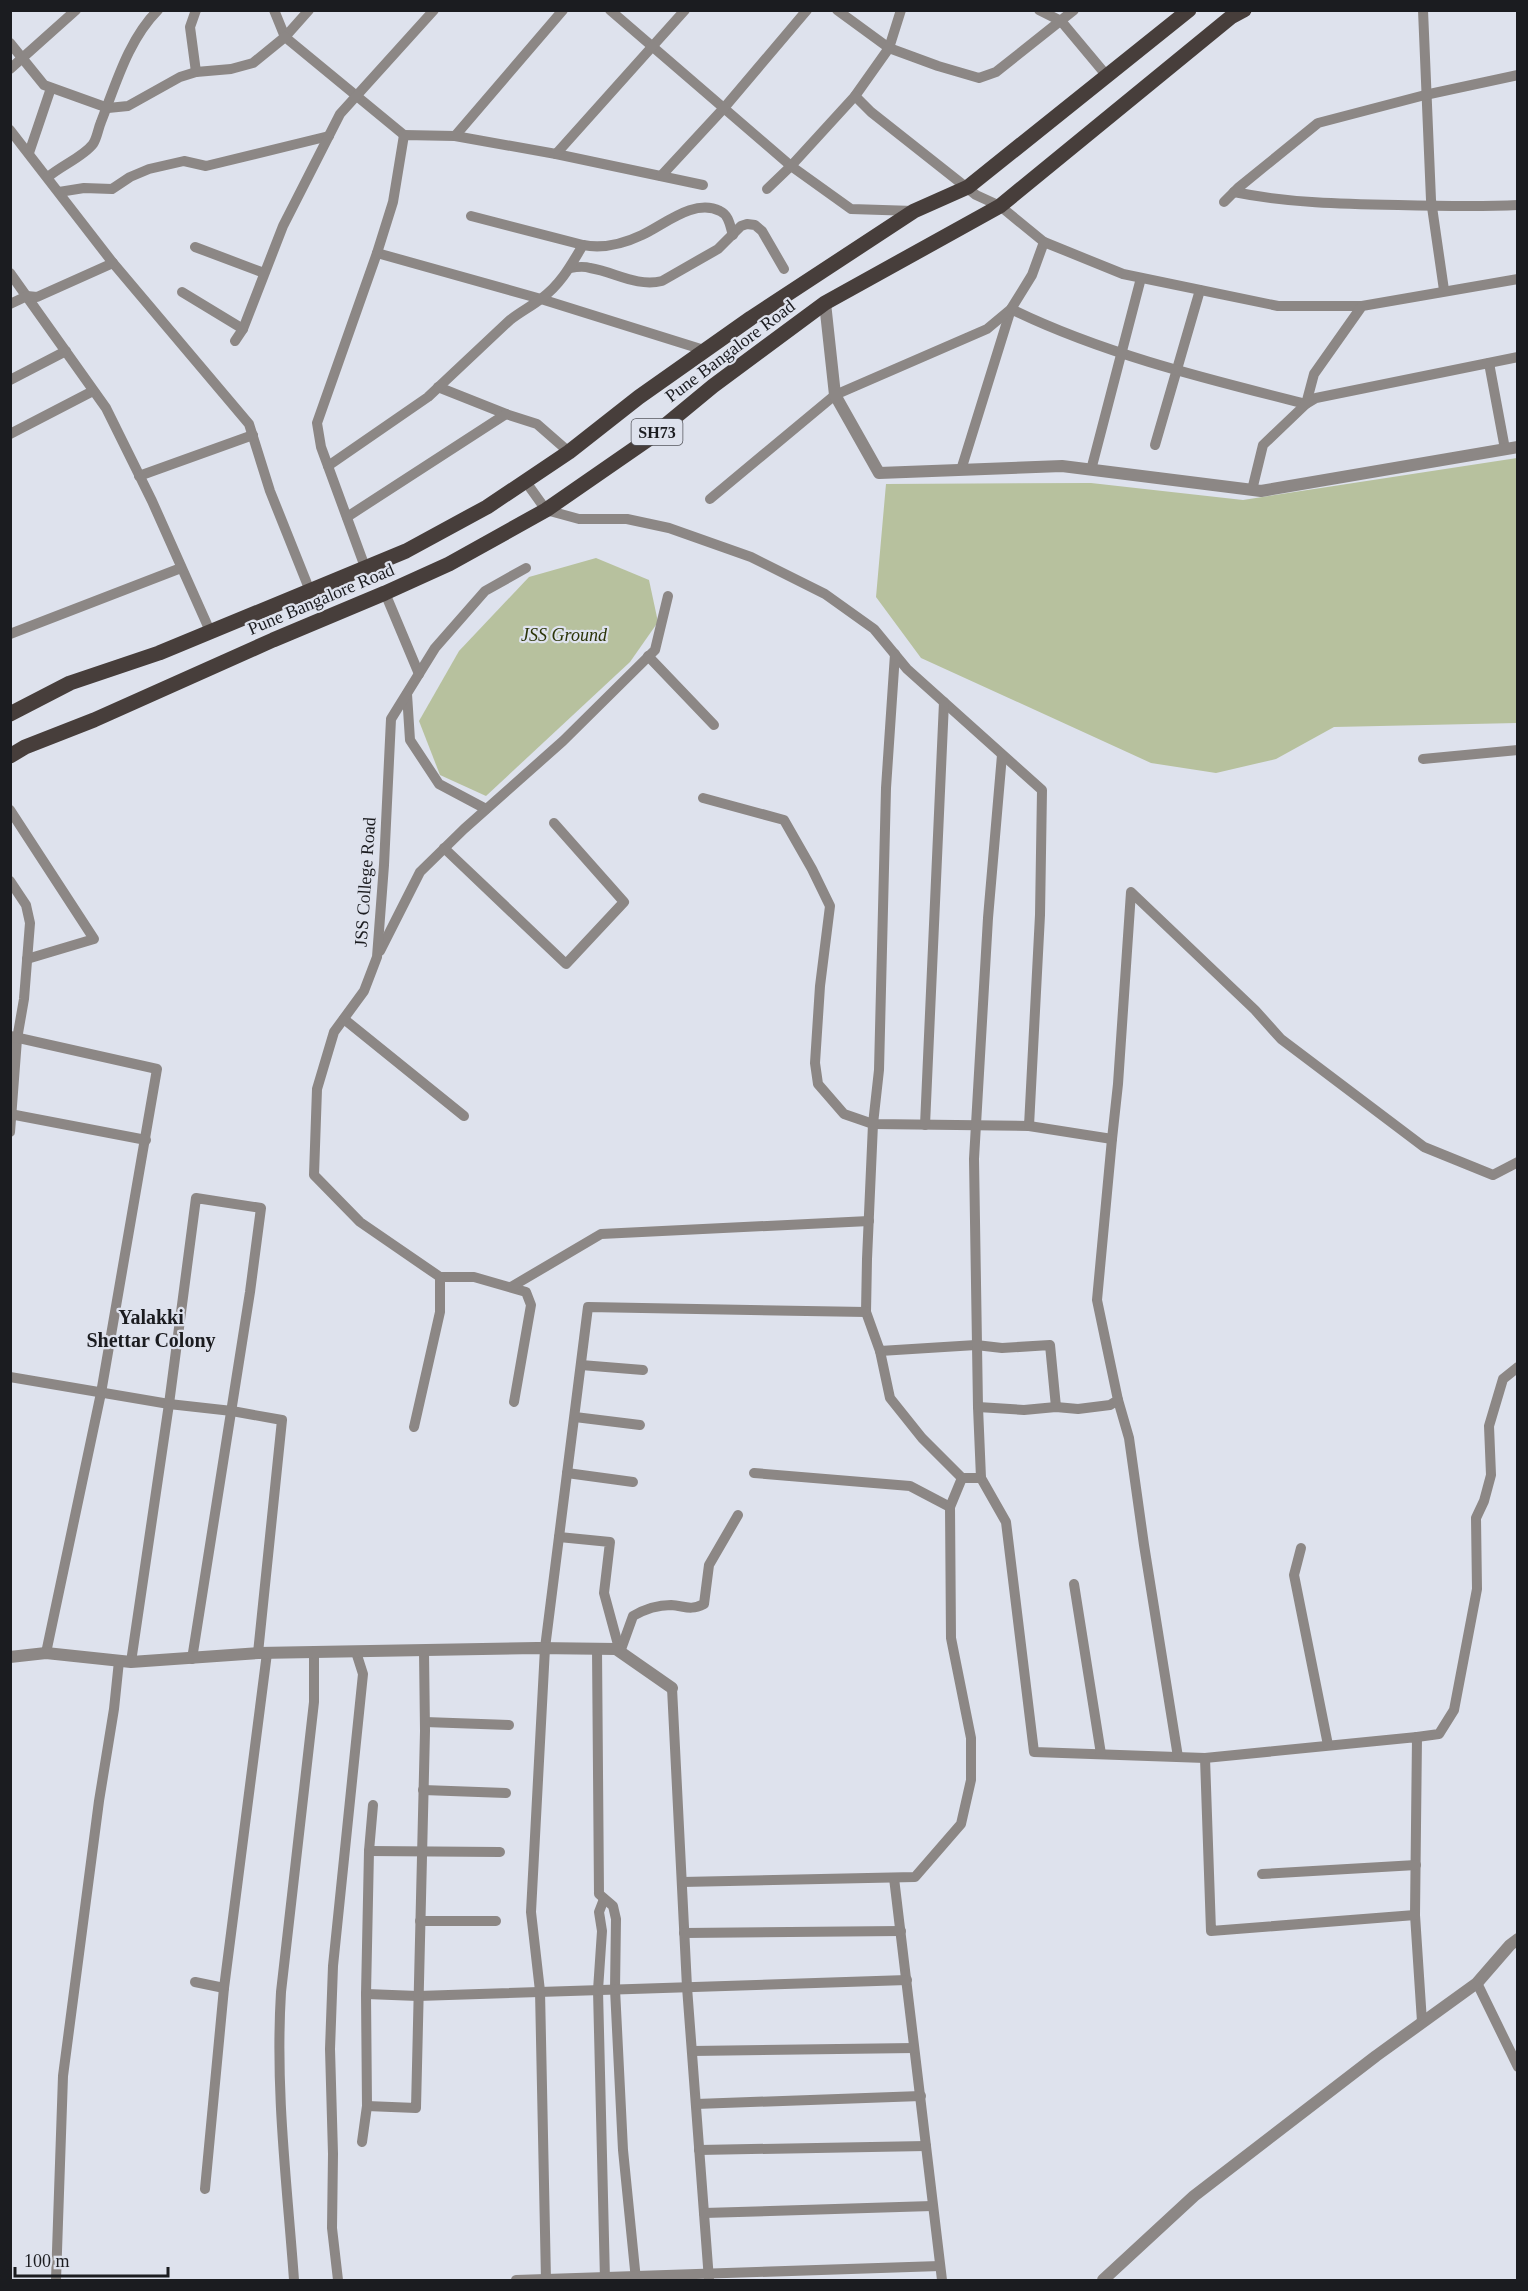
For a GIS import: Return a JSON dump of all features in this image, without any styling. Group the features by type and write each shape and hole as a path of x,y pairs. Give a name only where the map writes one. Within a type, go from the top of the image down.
{"main road":[{"name":"Pune Bangalore Road","path":"10,714 70,683 159,653 406,551 487,507 569,452 704,350 914,211 968,187 1189,10"},
{"name":"Pune Bangalore Road","path":"10,756 25,747 94,720 449,564 546,510 650,438 713,386 825,303 1000,206 1161,73 1244,10"}],"street":[{"path":"10,69 76,10"},
{"path":"48,177 63,164 81,155 94,143 123,64 146,22 158,10"},
{"path":"196,10 190,27 196,72"},
{"path":"274,10 285,37 404,135 455,136 703,184"},
{"path":"10,43 45,85 108,108 128,106 180,77 196,72 231,69 253,63 285,37 309,10"},
{"path":"236,341 283,226 340,114 434,10"},
{"path":"455,136 563,10"},
{"path":"610,10 792,166 851,209 914,211"},
{"path":"556,154 685,10"},
{"path":"661,176 724,108 807,10"},
{"path":"837,10 889,48 979,78 996,72 1074,10"},
{"path":"767,189 792,166 855,96 889,48 901,10"},
{"path":"1038,10 1061,21 1107,76"},
{"path":"1423,10 1431,206 1444,290"},
{"path":"1224,202 1318,123 1425,95 1518,75"},
{"path":"29,153 51,88"},
{"path":"855,96 871,112 976,195 1000,206 1044,242 1124,274 1278,306 1362,306 1518,279"},
{"path":"10,130 113,263 249,424 270,491 310,591"},
{"path":"365,567 321,447 317,423 393,202 404,135"},
{"path":"59,192 84,188 112,189 148,169 184,161 206,166 329,136"},
{"path":"1234,192 1261,198 1337,204 1518,205"},
{"path":"471,216 583,245 605,247 641,236 684,213 708,208 721,211 727,217 733,235"},
{"path":"570,267 589,267 637,282 654,283 662,281 718,249 741,226 754,225 762,231 784,269"},
{"path":"961,470 1011,309 1032,275 1044,242"},
{"path":"328,466 428,397 510,320 524,308 541,299 562,281 583,245"},
{"path":"195,247 264,273"},
{"path":"377,253 541,299 704,350"},
{"path":"10,304 27,296 37,297 113,263"},
{"path":"10,273 106,408 140,476 210,631"},
{"path":"1091,470 1141,278"},
{"path":"1155,445 1200,290"},
{"path":"182,292 243,328"},
{"path":"825,303 836,395 879,472 1062,466 1261,491 1511,448 1489,363"},
{"path":"1306,404 1314,374 1362,306"},
{"path":"1011,309 1053,329 1122,352 1209,380 1306,404"},
{"path":"710,500 836,395 987,329 1011,309"},
{"path":"10,380 66,351"},
{"path":"1252,490 1263,445 1306,404 1316,398 1518,357"},
{"path":"438,387 537,424 569,452"},
{"path":"10,434 93,391"},
{"path":"347,517 506,414"},
{"path":"140,476 252,435"},
{"path":"526,482 546,510 579,519 627,519 669,528 751,557 825,594 873,628 907,669 1042,790 1040,915 1029,1126"},
{"path":"10,634 181,568"},
{"name":"JSS College Road","path":"440,1277 360,1222 314,1175 317,1089 334,1032 364,991 377,957 391,719 435,648 485,591 526,568"},
{"path":"385,593 419,674"},
{"path":"377,957 420,872 486,809 563,741 655,650 668,596"},
{"path":"895,654 886,788 879,1070 873,1124 866,1312 880,1351 890,1398 922,1438 962,1478 981,1478"},
{"path":"648,656 714,725"},
{"path":"407,694 410,740 440,784 486,809"},
{"path":"925,1125 944,702"},
{"path":"1423,759 1518,750"},
{"path":"1002,755 988,918 974,1160 976,1345 981,1478 1006,1522 1034,1752 1205,1758 1439,1734 1454,1710 1477,1589 1476,1518 1484,1501 1491,1475 1489,1426 1503,1379 1518,1367"},
{"path":"703,798 784,820 830,906 820,986 815,1064 818,1084 844,1114 873,1124 1029,1126 1112,1139"},
{"path":"10,810 94,939 27,959"},
{"path":"444,848 566,963 624,902 554,823"},
{"path":"10,881 26,905 30,923 24,999 14,1038 10,1132"},
{"path":"1178,1757 1128,1438 1096,1300 1119,1084 1131,892 1255,1010 1281,1039 1424,1147 1493,1175 1518,1162"},
{"path":"344,1019 464,1116"},
{"path":"14,1038 157,1069 101,1393 46,1653"},
{"path":"11,1114 146,1140"},
{"path":"56,2280 63,2076 97,1813 169,1404 196,1198 261,1208 232,1411 192,1659"},
{"path":"511,1287 601,1234 868,1221"},
{"path":"414,1427 440,1312 440,1277 474,1277 526,1292 531,1305 514,1402"},
{"path":"546,2280 540,1991 531,1912 545,1648 588,1307 866,1312"},
{"path":"880,1351 976,1345 1002,1348 1050,1345 1056,1407"},
{"path":"581,1365 643,1370"},
{"path":"10,1377 169,1404 232,1411 282,1420 262,1653 224,1988 205,2189"},
{"path":"978,1407 1024,1410 1056,1407 1078,1409 1110,1405 1118,1400"},
{"path":"575,1417 640,1425"},
{"path":"567,1473 633,1482"},
{"path":"754,1473 910,1486 950,1507"},
{"path":"682,1882 915,1877 961,1824 971,1780 971,1738 951,1638 950,1507 962,1478"},
{"path":"620,1652 633,1616 645,1608 670,1605 694,1609 704,1604 709,1564 738,1515"},
{"path":"559,1537 610,1542 604,1593 620,1652"},
{"path":"1301,1548 1294,1575 1328,1745"},
{"path":"1074,1584 1101,1754"},
{"path":"10,1657 46,1653 125,1662 262,1653 424,1652 545,1648 616,1649 672,1688 687,1987 708,2276"},
{"path":"597,1649 599,1894 613,1906 616,1919 615,1989 623,2150 636,2278"},
{"path":"338,2280 332,2228 330,2038 333,1966 363,1674 356,1652"},
{"path":"367,2106 416,2108 425,1722 424,1652"},
{"path":"294,2280 279,2109 279,2034 282,1981 314,1702 314,1653"},
{"path":"425,1722 509,1725"},
{"path":"1417,1737 1415,1916 1422,2022"},
{"path":"1205,1758 1211,1930 1415,1916"},
{"path":"423,1790 506,1793"},
{"path":"362,2142 367,2106 366,1994 369,1851 373,1805"},
{"path":"369,1851 500,1852"},
{"path":"1262,1874 1416,1865"},
{"path":"894,1878 942,2280"},
{"path":"604,1899 599,1912 602,1931 598,1990 605,2278"},
{"path":"420,1921 496,1921"},
{"path":"684,1933 901,1932"},
{"path":"1103,2280 1194,2196 1422,2022 1477,1983 1509,1945 1518,1939"},
{"path":"366,1994 418,1996 907,1980"},
{"path":"195,1982 224,1988"},
{"path":"1477,1983 1518,2067"},
{"path":"692,2051 914,2048"},
{"path":"696,2104 921,2096"},
{"path":"699,2150 926,2146"},
{"path":"704,2213 932,2206"},
{"path":"516,2280 782,2275 940,2266"}],"green space":[{"path":"1517,458 1517,723 1334,727 1276,759 1216,773 1151,763 921,658 876,597 886,484 1091,483 1243,500"},
{"name":"JSS Ground","path":"596,558 649,580 658,622 630,662 486,796 440,775 419,721 459,651 529,577"}],"district":[{"name":"Yalakki Shettar Colony","path":"151,1328"}]}
